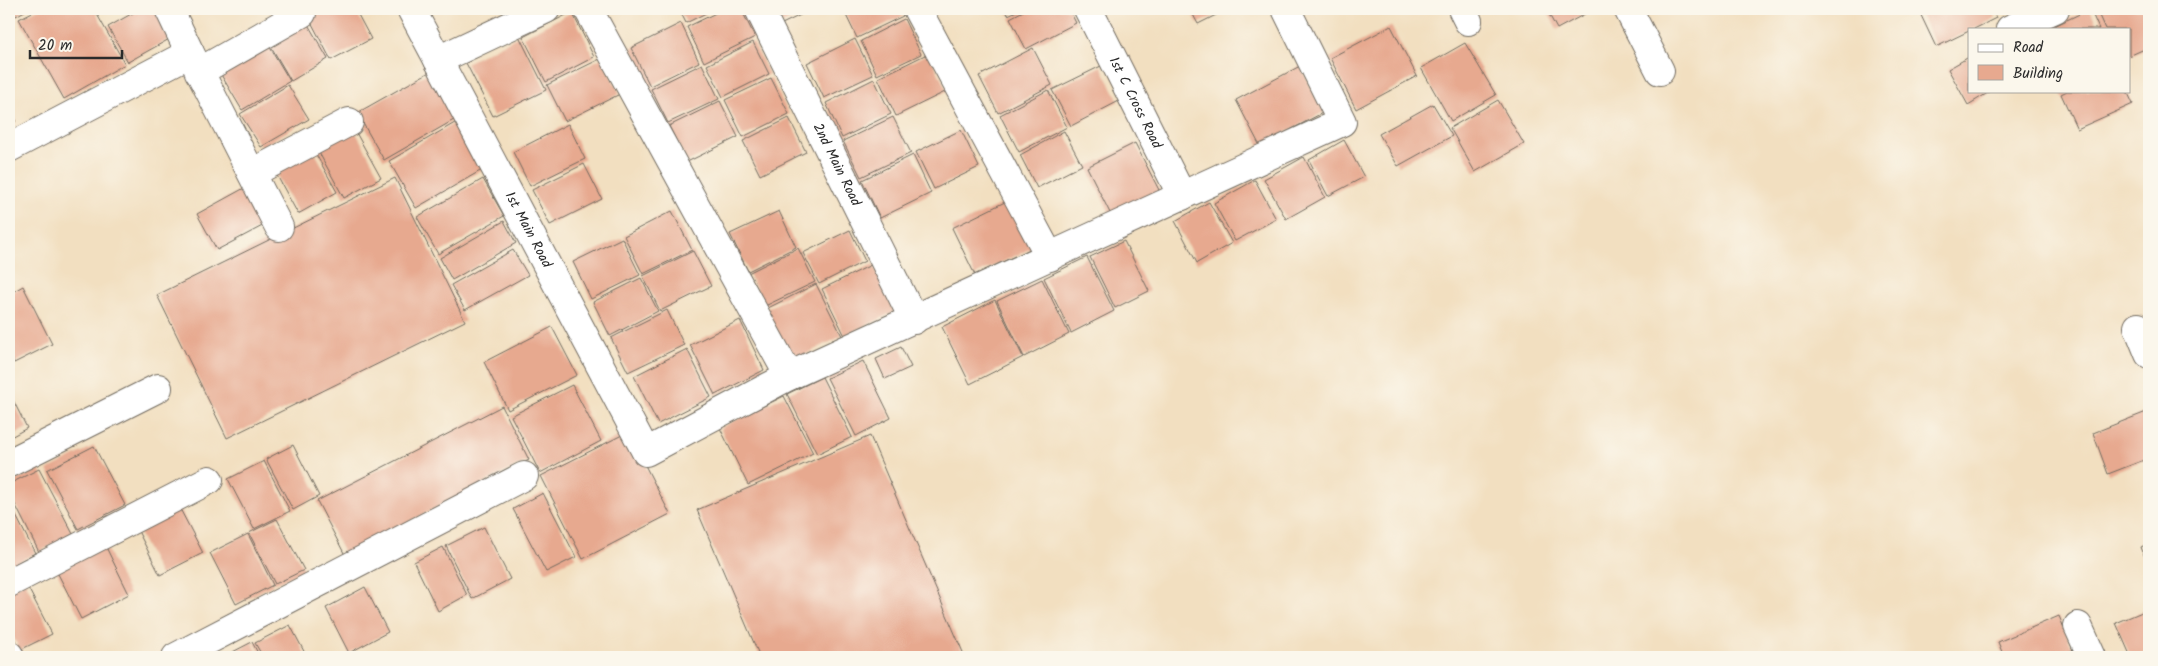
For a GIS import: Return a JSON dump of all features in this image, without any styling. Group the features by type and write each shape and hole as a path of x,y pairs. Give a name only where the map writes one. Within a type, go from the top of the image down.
{"street":[{"path":"168,9 279,227"},
{"name":"1st Main Road","path":"411,9 646,452 789,376"},
{"path":"438,60 546,9"},
{"path":"588,9 789,376 1342,122 1286,9"},
{"name":"2nd Main Road","path":"759,9 914,320"},
{"path":"917,9 1050,257"},
{"name":"1st C Cross Road","path":"1088,9 1182,196"},
{"path":"1628,9 1660,71"},
{"path":"2007,22 2055,9"},
{"path":"9,148 302,13"},
{"path":"252,173 349,122"},
{"path":"2138,328 2149,354"},
{"path":"9,463 158,388"},
{"path":"176,657 524,476"},
{"path":"9,583 209,480"},
{"path":"2078,626 2092,657"}],"building":[{"path":"11,9 28,9 16,16"},
{"path":"38,9 94,9 125,64 64,99 19,19"},
{"path":"140,9 157,9 173,37 128,62 108,27"},
{"path":"325,9 355,9 371,39 331,60 309,18"},
{"path":"679,9 714,9 686,23"},
{"path":"724,9 741,9 755,37 704,62 687,27"},
{"path":"775,9 813,9 782,24"},
{"path":"843,9 900,9 903,16 857,38"},
{"path":"1005,9 1021,9 1008,15"},
{"path":"1027,9 1069,9 1076,23 1026,49 1010,18"},
{"path":"1190,9 1228,9 1198,24"},
{"path":"1546,9 1594,9 1557,29"},
{"path":"1918,9 1992,9 1996,18 1976,28 1968,28 1968,31 1936,47"},
{"path":"2090,9 2099,28 2050,28"},
{"path":"2096,9 2149,9 2149,47 2130,56 2130,28 2105,28"},
{"path":"572,12 594,57 546,82 523,37"},
{"path":"904,19 921,54 877,75 861,41"},
{"path":"306,21 328,59 291,81 269,43"},
{"path":"681,23 699,62 650,86 631,48"},
{"path":"1391,26 1417,76 1356,109 1330,58"},
{"path":"519,36 546,90 493,116 466,63"},
{"path":"855,39 873,75 824,98 807,63"},
{"path":"753,42 769,74 723,97 707,65"},
{"path":"1465,43 1496,95 1451,121 1421,68"},
{"path":"268,44 290,81 242,110 220,73"},
{"path":"1033,48 1052,85 998,113 979,76"},
{"path":"929,53 947,91 896,116 878,78"},
{"path":"602,58 620,94 565,121 547,85"},
{"path":"1968,58 1968,92 1989,92 1968,105 1948,69"},
{"path":"702,64 719,99 668,123 651,89"},
{"path":"1101,66 1119,101 1071,126 1052,90"},
{"path":"1300,66 1324,112 1260,146 1236,100"},
{"path":"433,70 459,117 384,160 357,113"},
{"path":"771,78 789,114 743,137 725,100"},
{"path":"874,79 891,114 842,138 826,103"},
{"path":"288,85 309,119 261,147 240,114"},
{"path":"1048,90 1067,127 1019,152 1000,115"},
{"path":"2065,92 2127,92 2133,104 2077,129 2061,94"},
{"path":"1498,100 1524,144 1475,172 1450,128"},
{"path":"720,101 738,137 687,162 669,126"},
{"path":"1433,104 1452,136 1398,166 1379,134"},
{"path":"9,107 16,121 9,125"},
{"path":"893,117 911,153 861,177 843,141"},
{"path":"789,118 806,152 760,175 743,141"},
{"path":"460,120 487,167 416,208 389,161"},
{"path":"568,124 585,159 530,186 513,152"},
{"path":"354,129 381,178 344,198 317,149"},
{"path":"961,130 979,167 934,189 916,152"},
{"path":"1064,131 1082,165 1037,188 1020,155"},
{"path":"1344,140 1364,177 1328,196 1309,160"},
{"path":"1135,143 1160,192 1112,217 1087,167"},
{"path":"313,149 337,192 298,214 274,170"},
{"path":"913,155 931,193 880,218 862,180"},
{"path":"1304,157 1325,197 1286,219 1264,179"},
{"path":"584,164 602,199 550,225 532,190"},
{"path":"395,178 465,321 227,438 157,295"},
{"path":"483,179 504,216 438,254 417,217"},
{"path":"1255,180 1276,219 1235,241 1214,203"},
{"path":"248,186 268,223 217,250 197,214"},
{"path":"1011,199 1034,247 975,275 952,228"},
{"path":"1209,202 1232,243 1197,263 1175,221"},
{"path":"672,211 692,250 643,274 624,236"},
{"path":"779,211 796,247 748,271 730,234"},
{"path":"504,221 516,243 452,280 440,258"},
{"path":"850,230 865,261 819,284 803,253"},
{"path":"622,238 640,275 591,299 573,262"},
{"path":"1124,241 1149,291 1115,308 1090,257"},
{"path":"798,248 815,282 765,306 748,273"},
{"path":"513,250 528,275 465,310 451,285"},
{"path":"693,251 711,286 660,311 643,276"},
{"path":"1087,257 1114,311 1071,333 1044,278"},
{"path":"873,264 896,311 845,336 822,289"},
{"path":"641,278 658,311 610,336 593,302"},
{"path":"1042,279 1069,334 1024,357 997,301"},
{"path":"816,284 842,336 792,361 766,309"},
{"path":"23,286 52,344 14,363 9,353 9,294"},
{"path":"995,300 1023,357 970,384 942,327"},
{"path":"667,310 684,345 628,372 611,338"},
{"path":"740,320 764,370 715,395 690,345"},
{"path":"552,327 577,375 508,410 484,362"},
{"path":"901,347 911,367 885,379 876,359"},
{"path":"687,349 711,397 658,424 634,376"},
{"path":"863,361 891,418 856,436 827,378"},
{"path":"822,377 852,437 817,454 787,394"},
{"path":"572,385 601,441 540,473 511,416"},
{"path":"9,392 27,428 9,438"},
{"path":"784,396 813,453 748,485 720,428"},
{"path":"502,406 529,460 345,555 317,501"},
{"path":"2149,411 2149,458 2108,474 2093,433"},
{"path":"628,432 670,514 583,559 541,476"},
{"path":"870,436 965,657 760,657 697,510"},
{"path":"293,445 319,496 293,510 266,459"},
{"path":"94,446 125,505 78,529 47,470"},
{"path":"264,461 290,511 254,529 228,479"},
{"path":"39,469 73,534 39,552 9,492 9,484"},
{"path":"543,493 576,557 546,572 513,509"},
{"path":"9,502 35,553 9,567"},
{"path":"178,505 203,553 160,575 136,527"},
{"path":"277,519 304,570 275,584 249,533"},
{"path":"484,527 510,579 472,599 446,546"},
{"path":"248,534 273,585 236,604 210,553"},
{"path":"104,543 129,594 81,619 55,568"},
{"path":"2149,543 2149,568 2141,547"},
{"path":"443,547 467,595 438,611 414,562"},
{"path":"25,582 52,634 20,650 9,629 9,591"},
{"path":"365,587 388,632 349,653 326,608"},
{"path":"2149,609 2149,651 2131,657 2116,623"},
{"path":"2059,616 2073,650 2056,657 2004,657 1998,642"},
{"path":"290,625 307,657 263,657 255,643"},
{"path":"252,642 260,657 223,657"}]}
